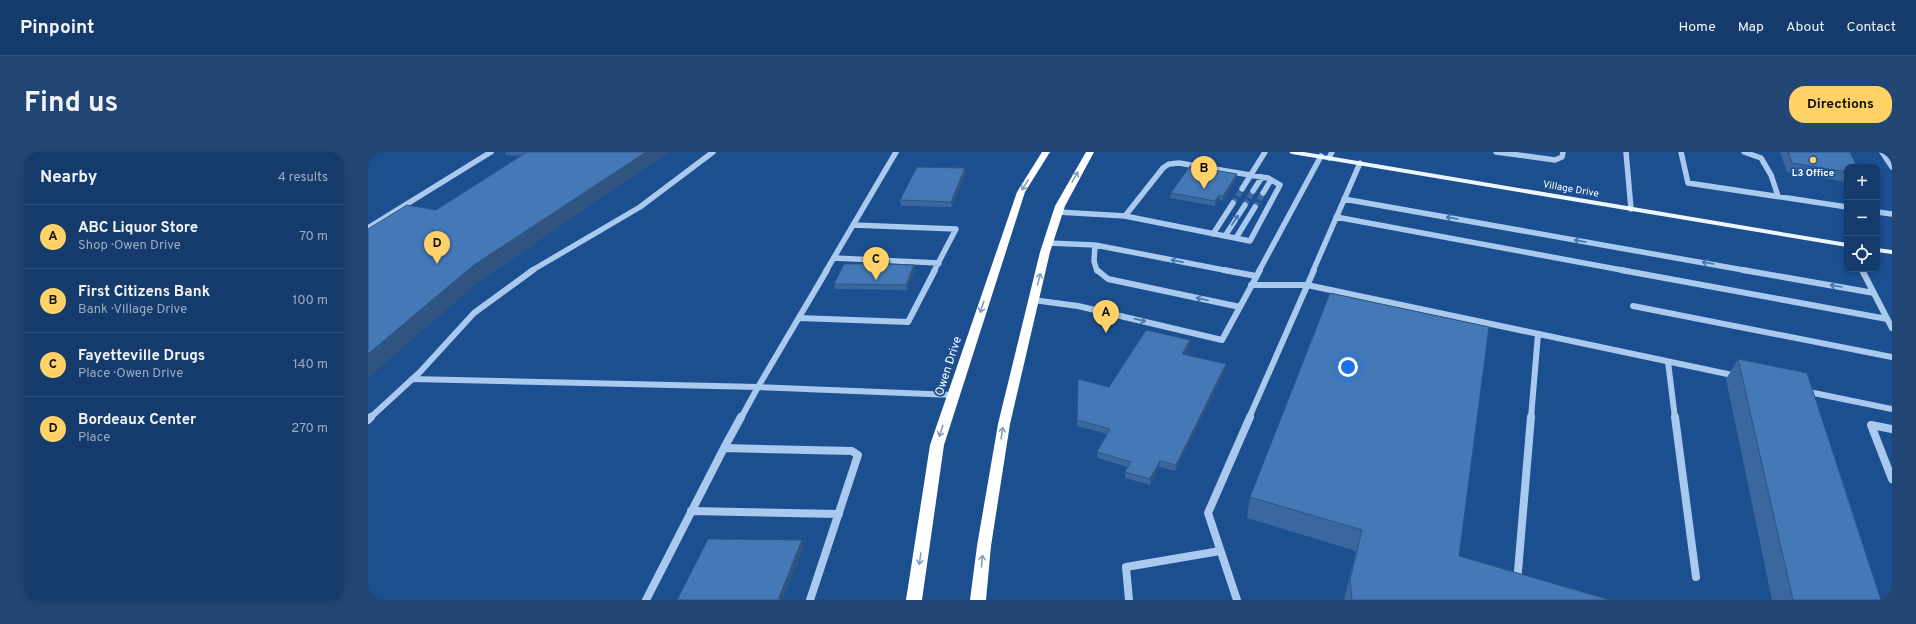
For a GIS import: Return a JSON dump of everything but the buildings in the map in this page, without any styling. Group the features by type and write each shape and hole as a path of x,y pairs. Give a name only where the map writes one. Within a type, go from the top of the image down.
{"highway":[{"name":"Owen Drive","path":"914,600 937,445 1021,192 1046,152"},
{"path":"978,600 984,546 1004,424 1033,300 1058,212 1066,193 1090,152"}],"main road":[{"name":"Village Drive","path":"1292,152 1321,156 1331,155 1360,163 1844,244"},
{"path":"1880,250 1892,252"}],"street":[{"path":"368,228 491,152"},
{"path":"368,420 412,379 474,313 520,277 640,207 714,152"},
{"path":"646,600 724,448 758,387 896,152"},
{"path":"1242,189 1252,176 1265,152"},
{"path":"1496,152 1555,160 1562,157 1563,152"},
{"path":"1626,152 1631,209"},
{"path":"1680,152 1688,183 1844,207"},
{"path":"1744,152 1761,158 1771,175 1778,196"},
{"path":"1882,152 1892,167"},
{"path":"1033,300 1078,306 1222,340 1321,156"},
{"path":"1058,212 1125,216 1250,241 1280,185 1262,177 1179,163 1169,164 1156,175 1125,216"},
{"path":"1237,600 1208,513 1360,163"},
{"path":"1253,191 1262,177"},
{"path":"1263,193 1271,180"},
{"path":"1344,199 1874,293"},
{"path":"1213,234 1233,203"},
{"path":"1225,236 1245,205"},
{"path":"1236,238 1255,207"},
{"path":"1880,212 1892,214"},
{"path":"1336,217 1888,319"},
{"path":"798,318 908,322 956,229 853,225"},
{"path":"1048,243 1095,245 1256,276"},
{"path":"1095,245 1094,266 1099,274 1108,279 1240,307"},
{"path":"834,258 939,263"},
{"path":"1864,272 1892,328"},
{"path":"1251,286 1307,285 1745,378"},
{"path":"1633,306 1892,357"},
{"path":"1517,584 1538,334"},
{"path":"1668,362 1696,577"},
{"path":"412,379 758,387 953,395"},
{"path":"1799,390 1892,409"},
{"path":"1892,429 1871,425 1892,479"},
{"path":"724,448 852,451 858,455 810,600"},
{"path":"692,511 839,514"},
{"path":"1129,600 1126,566 1220,551"}],"tunnel":[{"path":"1233,203 1242,189"},
{"path":"1245,205 1253,191"},
{"path":"1255,207 1263,193"}],"place":[{"name":"L3 Office","path":"1813,160"},
{"name":"First Citizens Bank","path":"1204,189"},
{"name":"Bordeaux Center","path":"437,264"},
{"name":"Fayetteville Drugs","path":"876,280"},
{"name":"ABC Liquor Store","path":"1106,333"}]}
